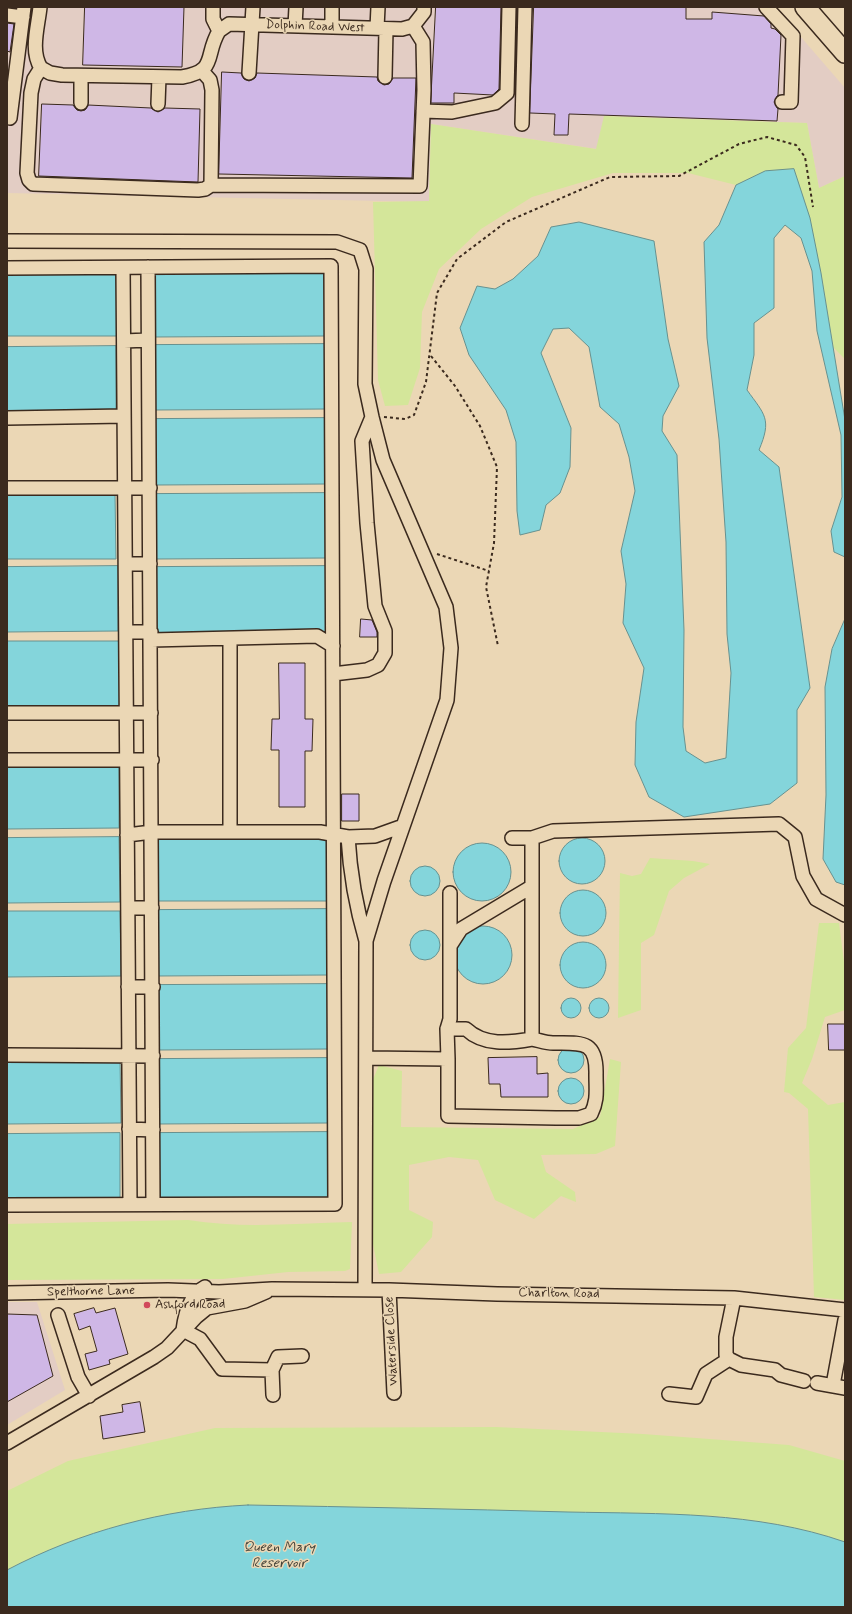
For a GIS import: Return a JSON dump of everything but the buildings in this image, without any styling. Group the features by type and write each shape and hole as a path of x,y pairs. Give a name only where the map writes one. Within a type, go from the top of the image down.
{"highway":[{"path":"805,7 845,53"}],"street":[{"path":"40,7 35,48 36,60 41,68 50,73 62,75 159,77 182,77 196,75 202,71 209,62 213,42 219,31 213,19 213,7"},
{"path":"249,73 253,7"},
{"path":"295,26 296,7"},
{"path":"332,7 332,27"},
{"path":"378,7 385,77"},
{"path":"41,68 34,79 31,100 27,173 29,180 33,184 198,190 205,189 210,185 420,186 424,90 423,42 413,26 424,12 424,7"},
{"path":"423,110 452,112 495,102 507,93 510,7"},
{"path":"522,124 525,7"},
{"path":"766,7 793,36 791,102 782,102"},
{"path":"7,15 24,12 10,118 7,117"},
{"name":"Dolphin Road West","path":"219,31 229,24 402,29 413,26"},
{"path":"202,71 210,80 212,90 210,185"},
{"path":"81,76 81,103"},
{"path":"158,104 159,77"},
{"path":"7,241 338,242 360,250 366,269 366,384 372,417 383,460 446,607 452,648 447,700 403,826 366,941"},
{"path":"7,268 331,266 335,1204 7,1205"},
{"path":"148,267 152,760 153,1204"},
{"path":"124,268 130,1204"},
{"path":"124,341 148,340"},
{"path":"7,418 124,416"},
{"path":"333,674 367,670 378,665 384,653 385,631 375,606 367,523 362,441 372,417"},
{"path":"7,488 150,488"},
{"path":"126,564 150,564"},
{"path":"126,632 151,636 230,638 317,636 333,646"},
{"path":"230,638 230,832"},
{"path":"7,713 151,713"},
{"path":"7,760 152,760"},
{"path":"512,838 532,838 553,831 780,824 794,838 803,876 816,899 845,915"},
{"path":"127,835 152,832 230,832 334,833 348,837 375,836 403,826"},
{"path":"348,837 350,862 359,917 366,941 365,1290"},
{"path":"532,838 532,1039"},
{"path":"450,948 454,937 461,929 532,886"},
{"path":"447,1029 466,1029 475,1037 503,1044 532,1039 551,1043 577,1042 589,1048 596,1059 596,1103 591,1114 579,1118 448,1116 447,1029 450,1019 450,893"},
{"path":"128,908 152,908"},
{"path":"128,987 153,987"},
{"path":"7,1055 153,1056"},
{"path":"366,1058 448,1059"},
{"path":"129,1129 153,1130"},
{"name":"Charlton Road","path":"199,1290 218,1283 233,1282 259,1285 272,1289 389,1290 497,1294 734,1298 845,1310"},
{"path":"7,1443 89,1396 167,1348 183,1330 207,1308 244,1301 272,1289"},
{"path":"183,1330 186,1315 199,1290"},
{"name":"Spelthorne Lane","path":"7,1293 199,1290"},
{"name":"Waterside Close","path":"389,1290 394,1393"},
{"path":"669,1394 696,1397 706,1374 724,1362 726,1355 726,1337 734,1298"},
{"path":"58,1315 78,1377 89,1396"},
{"path":"724,1362 775,1370 781,1375 839,1387 845,1320"},
{"path":"183,1330 200,1339 222,1369 272,1370"},
{"path":"273,1395 272,1370 278,1357 302,1356"}],"path":[{"path":"372,417 391,416 405,419 414,415 426,382 431,356 437,293 457,259 506,222 610,177 678,176 739,144 767,137 796,145 805,157 813,207"},
{"path":"431,356 455,386 480,426 497,467 494,543 486,588 498,646"},
{"path":"421,548 489,571"}],"shaded area":[{"path":"7,7 775,7 845,88 845,176 819,188 807,123 605,116 597,149 431,124 429,202 7,193"},
{"path":"7,1302 37,1302 65,1390 7,1425"}],"green space":[{"path":"604,116 807,123 819,188 845,176 845,359 833,347 821,273 765,171 736,185 688,173 613,173 532,197 481,229 439,269 422,312 420,368 408,405 385,406 378,380 373,202 429,201 431,124 596,149"},
{"path":"650,858 693,861 710,864 684,878 669,891 654,935 641,943 641,1010 618,1018 620,873 632,876 641,874"},
{"path":"819,923 839,923 845,970 845,1010 825,1017 812,1059 802,1083 828,1105 845,1102 845,1300 814,1297 808,1109 789,1093 784,1092 788,1048 806,1028"},
{"path":"610,1059 621,1062 615,1146 596,1154 541,1155 546,1172 575,1192 576,1202 561,1196 534,1219 495,1200 478,1160 449,1157 409,1165 409,1210 433,1222 432,1237 401,1272 379,1274 372,1239 370,1087 379,1065 402,1071 401,1127 573,1129 600,1117"},
{"path":"188,1220 209,1223 250,1225 352,1222 350,1269 345,1271 288,1272 223,1279 7,1280 7,1224"},
{"path":"496,1427 643,1434 789,1445 845,1461 845,1542 813,1532 780,1525 714,1516 248,1505 185,1511 124,1524 64,1544 7,1570 7,1491 68,1461 215,1428"}],"water":[{"path":"794,169 810,218 821,273 845,420 845,557 834,552 831,531 842,497 841,435 817,331 812,271 801,238 785,225 774,238 774,308 754,323 754,355 747,390 765,418 765,431 759,450 779,467 810,688 797,710 797,783 770,804 684,817 649,797 635,765 636,722 644,668 623,623 626,584 621,551 635,491 629,457 619,424 600,407 589,347 569,328 553,329 541,353 571,428 570,467 560,493 546,505 540,530 520,535 517,511 516,442 506,410 469,355 460,328 477,286 495,289 513,279 538,256 551,227 579,222 654,241 668,339 679,386 663,416 662,431 677,455 684,630 683,727 686,751 705,763 726,758 731,673 727,634 726,542 719,439 707,338 704,242 719,225 736,185 765,171"},
{"path":"118,270 118,336 7,336 7,271"},
{"path":"325,271 325,336 154,337 153,272"},
{"path":"326,344 327,409 155,410 155,345"},
{"path":"116,346 116,411 7,412 7,347"},
{"path":"327,418 327,484 156,485 155,419"},
{"path":"327,493 327,558 155,559 155,494"},
{"path":"7,494 115,494 116,559 7,559"},
{"path":"118,566 118,631 7,632 7,567"},
{"path":"328,566 328,632 156,633 156,567"},
{"path":"845,619 845,885 836,882 823,859 826,795 825,687 832,649"},
{"path":"7,641 121,641 121,706 7,707"},
{"path":"119,763 119,828 7,829 7,764"},
{"path":"329,835 330,901 158,901 158,836"},
{"path":"119,837 120,902 7,903 7,838"},
{"path":"577,838 587,838 595,842 601,848 605,856 605,866 601,874 595,880 587,884 577,884 569,880 563,874 559,866 559,856 563,848 569,842"},
{"path":"482,843 493,845 506,856 509,861 511,872 509,883 498,896 493,899 482,901 471,899 458,888 455,883 453,872 455,861 466,848 471,845"},
{"path":"425,866 436,870 440,881 436,892 425,896 414,892 410,881 414,870"},
{"path":"578,890 588,890 596,894 602,900 606,908 606,918 602,926 596,932 588,936 578,936 570,932 564,926 560,918 560,908 564,900 570,894"},
{"path":"328,909 329,975 157,976 157,910"},
{"path":"7,911 120,911 121,976 7,977"},
{"path":"483,926 499,931 507,939 512,955 507,971 499,979 483,984 467,979 459,971 454,955 459,939 467,931"},
{"path":"425,930 431,931 439,939 439,951 431,959 425,960 419,959 411,951 410,945 411,939 419,931"},
{"path":"578,942 588,942 596,946 602,952 606,960 606,970 602,978 596,984 588,988 578,988 570,984 564,978 560,970 560,960 564,952 570,946"},
{"path":"329,984 329,1049 158,1050 157,985"},
{"path":"571,998 578,1001 581,1008 578,1015 571,1018 564,1015 561,1008 564,1001"},
{"path":"599,998 606,1001 609,1008 606,1015 599,1018 592,1015 589,1008 592,1001"},
{"path":"571,1047 580,1051 584,1060 580,1069 571,1073 562,1069 558,1060 562,1051"},
{"path":"120,1058 121,1123 7,1124 7,1059"},
{"path":"328,1058 329,1123 157,1124 157,1059"},
{"path":"571,1078 580,1082 584,1091 580,1100 571,1104 562,1100 558,1091 562,1082"},
{"path":"328,1132 329,1198 157,1199 157,1133"},
{"path":"120,1133 120,1198 7,1199 7,1134"},
{"name":"Queen Mary Reservoir","path":"248,1505 673,1514 743,1519 811,1532 845,1542 845,1607 7,1607 7,1570 35,1556 94,1533 124,1524 185,1511"}],"place":[{"name":"Ashford Road","path":"147,1305"}]}
